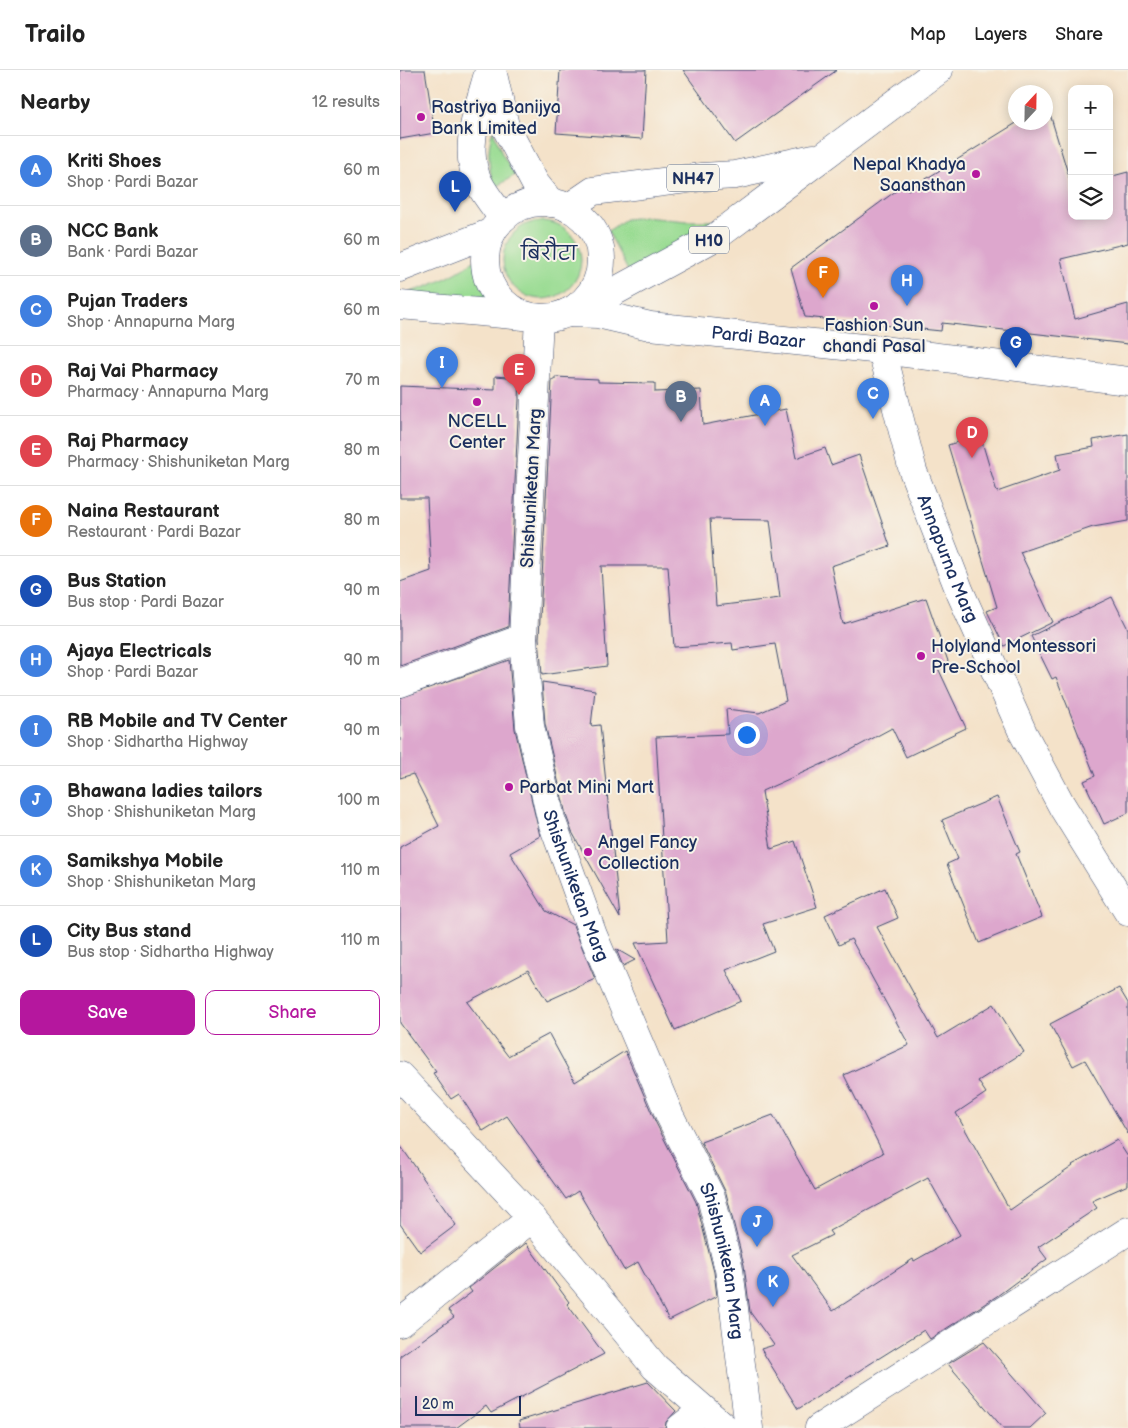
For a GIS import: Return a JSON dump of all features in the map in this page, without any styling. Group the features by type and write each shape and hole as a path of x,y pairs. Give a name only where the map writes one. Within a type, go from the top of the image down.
{"main road":[{"path":"400,304 535,318 553,318 574,308 594,288 600,270 600,252 594,234 583,219 560,205 535,183 505,126 491,70"},
{"path":"491,70 475,125 471,159 478,183 497,225 485,248 484,266 489,284 499,298 513,310 535,318"},
{"name":"NH47","path":"400,268 497,225 517,208 534,203 560,205 593,191 702,176 735,174 822,156 939,70"},
{"name":"H10","path":"574,308 608,294 716,236 822,156"},
{"name":"Pardi Bazar","path":"574,308 650,326 882,350 1128,381"},
{"name":"Shishuniketan Marg","path":"535,318 523,638 530,726 551,819 593,935 670,1116 711,1197 729,1269 749,1428"},
{"name":"Annapurna Marg","path":"882,350 913,471 960,592 1023,733 1062,806 1128,912"},
{"path":"400,683 523,638"},
{"path":"400,1076 532,1218 655,1367 725,1428"},
{"path":"400,1323 532,1218"},
{"path":"819,1428 1128,1231"},
{"path":"680,1428 704,1410"}],"green space":[{"path":"493,130 502,154 515,175 494,188 489,159"},
{"path":"644,217 687,221 720,221 628,271 608,231 626,219"},
{"path":"542,221 557,224 570,232 578,245 581,260 578,275 570,288 557,296 542,299 527,296 514,288 506,275 503,260 506,245 514,232 527,224"},
{"path":"475,260 481,283 494,303 400,295 439,281 458,272"}],"building":[{"path":"400,70 425,70 435,133 400,139"},
{"path":"560,70 646,70 642,139 556,133"},
{"path":"683,70 837,70 735,143"},
{"path":"1053,124 1068,174 1068,220 1113,220 1113,176 1128,172 1128,243 1061,259 1075,319 1128,304 1128,344 942,323 941,331 805,317 791,268 904,185 908,190 1008,128 1008,130 1053,130"},
{"path":"495,376 520,378 508,627 400,666 400,582 431,571 427,498 400,498 400,386 495,390"},
{"path":"555,377 598,379 598,382 655,383 655,392 701,390 703,425 786,409 796,458 825,448 831,465 859,455 890,546 831,566 843,624 926,598 949,664 938,668 966,728 906,757 892,728 838,757 762,791 771,849 795,841 817,907 763,924 774,951 726,970 741,1001 675,1030 635,943 668,941 656,737 728,734 726,709 759,713 786,701 775,644 733,650 732,643 674,647 668,566 601,566 607,666 542,675 539,638 552,380 555,380","holes":["710,519 770,520 780,598 716,606"]},
{"path":"1128,434 1128,521 1093,527 1020,552 1053,622 1004,646 987,611 997,607 948,445 980,435 997,492 1060,470 1057,454 1094,447 1093,440"},
{"path":"1112,597 1128,629 1128,813 1104,824 1084,781 1095,776 1056,677 1052,679 1031,636"},
{"path":"509,660 515,729 540,836 510,853 546,911 573,925 595,979 547,1001 528,970 467,1002 508,1056 549,1034 575,1082 625,1051 656,1123 696,1202 714,1272 717,1296 669,1320 638,1262 624,1270 578,1191 566,1199 507,1116 483,1131 459,1094 451,1099 433,1073 436,1072 400,1023 400,847 439,826 413,774 400,778 400,698"},
{"path":"542,682 595,690 591,726 600,725 620,918 572,832 566,815 545,724"},
{"path":"997,797 1020,852 1016,854 1042,917 979,943 947,864 958,859 942,820"},
{"path":"885,888 898,918 877,927 938,1038 994,1004 1024,1052 978,1081 986,1093 956,1113 1010,1210 1072,1165 1117,1140 1128,1157 1128,1185 1092,1201 1097,1208 1038,1247 1047,1259 997,1296 930,1339 924,1330 798,1409 761,1349 774,1345 750,1312 744,1265 726,1193 701,1142 773,1115 815,1190 883,1153 844,1075 909,1045 851,939 839,945 825,915","holes":["928,1178 960,1235 914,1261 913,1259 833,1311 792,1255 832,1235 829,1231"]},
{"path":"616,949 635,960 623,966"},
{"path":"1119,988 1128,1003 1128,1134 1085,1060 1073,1066 1050,1024"},
{"path":"400,1145 456,1225 420,1252 400,1224"},
{"path":"526,1243 569,1302 567,1304 604,1354 491,1413 486,1406 456,1428 400,1428 400,1356 454,1317 448,1310 472,1292 469,1288"},
{"path":"984,1342 1046,1413 1030,1428 1003,1428 948,1364"},
{"path":"648,1382 676,1411 666,1422 665,1428 520,1428 519,1421"}],"place":[{"name":"Rastriya Banijya Bank Limited","path":"421,117"},
{"name":"Nepal Khadya Saansthan","path":"976,174"},
{"name":"City Bus stand","path":"455,212"},
{"name":"Naina Restaurant","path":"823,298"},
{"name":"Fashion Sun chandi Pasal","path":"874,306"},
{"name":"Ajaya Electricals","path":"907,306"},
{"name":"Bus Station","path":"1016,368"},
{"name":"RB Mobile and TV Center","path":"442,388"},
{"name":"Raj Pharmacy","path":"519,395"},
{"name":"NCELL Center","path":"477,402"},
{"name":"Pujan Traders","path":"873,419"},
{"name":"NCC Bank","path":"681,422"},
{"name":"Kriti Shoes","path":"765,426"},
{"name":"Raj Vai Pharmacy","path":"972,458"},
{"name":"Holyland Montessori Pre-School","path":"921,656"},
{"name":"Parbat Mini Mart","path":"509,787"},
{"name":"Angel Fancy Collection","path":"588,852"},
{"name":"Bhawana ladies tailors","path":"757,1247"},
{"name":"Samikshya Mobile","path":"773,1307"}],"district":[{"name":"बिरौटा","path":"549,253"}]}
